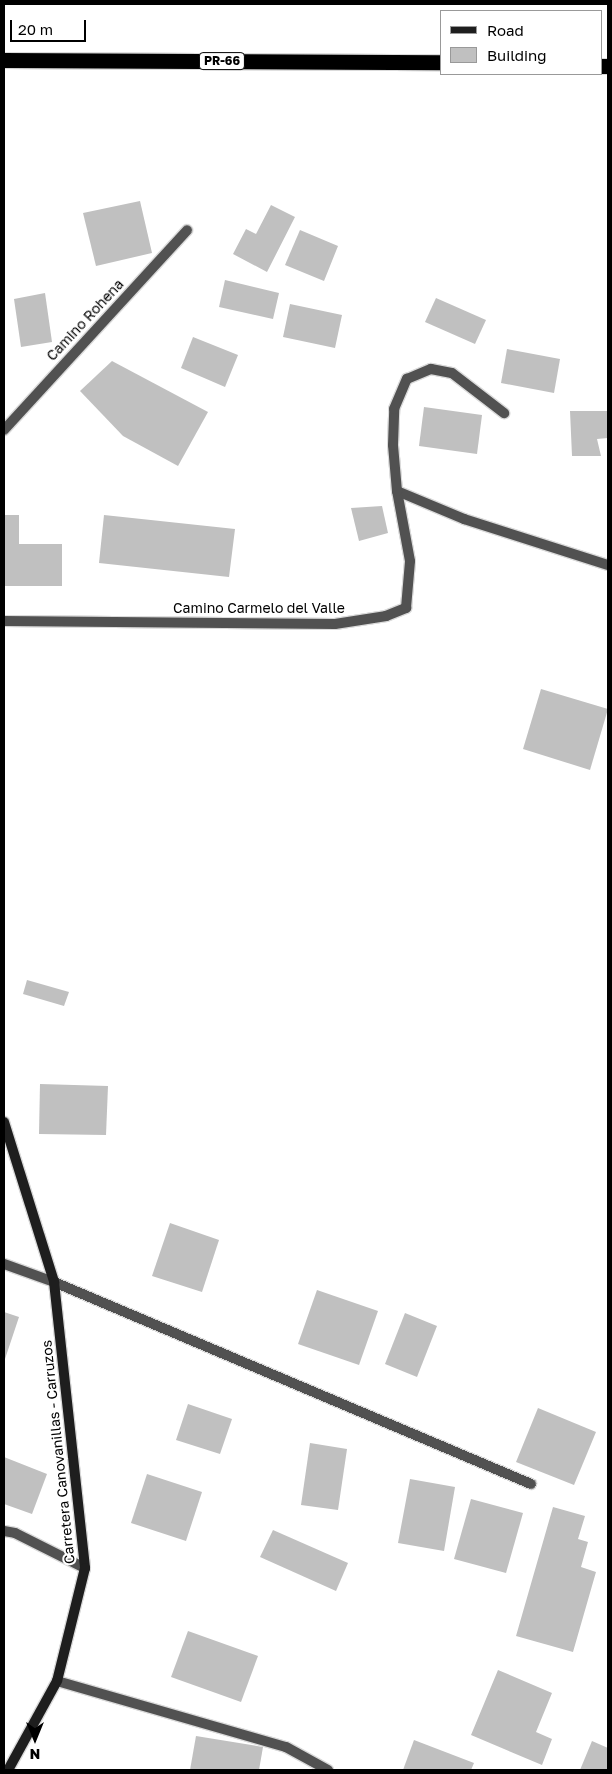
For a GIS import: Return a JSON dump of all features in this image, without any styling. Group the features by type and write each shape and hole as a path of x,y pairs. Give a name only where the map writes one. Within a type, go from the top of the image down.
{"highway":[{"name":"PR-66","path":"4,60 440,62"}],"street":[{"name":"Camino Rohena","path":"4,430 187,230"},
{"name":"Camino Carmelo del Valle","path":"4,621 335,624 386,616 406,608 410,560 397,491 393,445 394,409 407,379 432,369 452,373 504,413"},
{"path":"397,491 464,519 608,565"},
{"name":"Carretera Canovanillas - Carruzos","path":"4,1122 54,1282 85,1568 58,1681 8,1770"},
{"path":"4,1264 54,1282 531,1484"},
{"path":"4,1531 15,1533 85,1568"},
{"path":"58,1681 286,1747 328,1770"}],"building":[{"path":"140,201 152,253 96,266 83,213"},
{"path":"271,205 295,217 267,272 233,254 246,229 256,234"},
{"path":"300,230 338,246 324,281 285,265"},
{"path":"225,280 279,293 273,319 219,307"},
{"path":"45,293 52,342 21,347 14,299"},
{"path":"436,298 486,320 475,344 425,322"},
{"path":"290,304 342,315 335,348 283,337"},
{"path":"193,337 238,355 225,387 181,368"},
{"path":"507,349 560,359 554,393 501,383"},
{"path":"112,361 208,412 178,466 123,436 80,391"},
{"path":"424,407 482,415 477,454 419,446"},
{"path":"570,411 608,411 608,438 597,439 601,456 572,456"},
{"path":"382,506 388,533 359,541 351,508"},
{"path":"4,515 19,515 19,544 62,544 62,586 4,586"},
{"path":"104,515 235,529 229,577 99,563"},
{"path":"541,689 608,709 590,770 523,749"},
{"path":"27,980 69,992 64,1006 23,994"},
{"path":"40,1084 108,1086 106,1135 39,1134"},
{"path":"170,1223 219,1240 202,1292 152,1276"},
{"path":"317,1290 378,1311 359,1365 298,1344"},
{"path":"4,1312 19,1317 4,1362"},
{"path":"405,1313 437,1326 417,1377 385,1364"},
{"path":"188,1404 232,1419 220,1454 176,1440"},
{"path":"538,1408 596,1432 574,1485 516,1462"},
{"path":"310,1443 347,1449 338,1510 301,1505"},
{"path":"4,1457 47,1474 32,1514 4,1504"},
{"path":"147,1474 202,1492 186,1541 131,1523"},
{"path":"410,1479 455,1487 444,1551 398,1543"},
{"path":"471,1499 523,1513 506,1573 454,1559"},
{"path":"553,1507 585,1516 578,1539 588,1542 581,1567 596,1572 573,1652 516,1636"},
{"path":"273,1530 348,1563 336,1591 260,1557"},
{"path":"188,1631 258,1656 241,1702 171,1677"},
{"path":"498,1670 552,1693 536,1732 552,1739 542,1765 471,1735"},
{"path":"196,1736 263,1747 259,1770 190,1770"},
{"path":"414,1740 474,1763 471,1770 403,1770"},
{"path":"592,1741 608,1748 608,1770 580,1770"}]}
